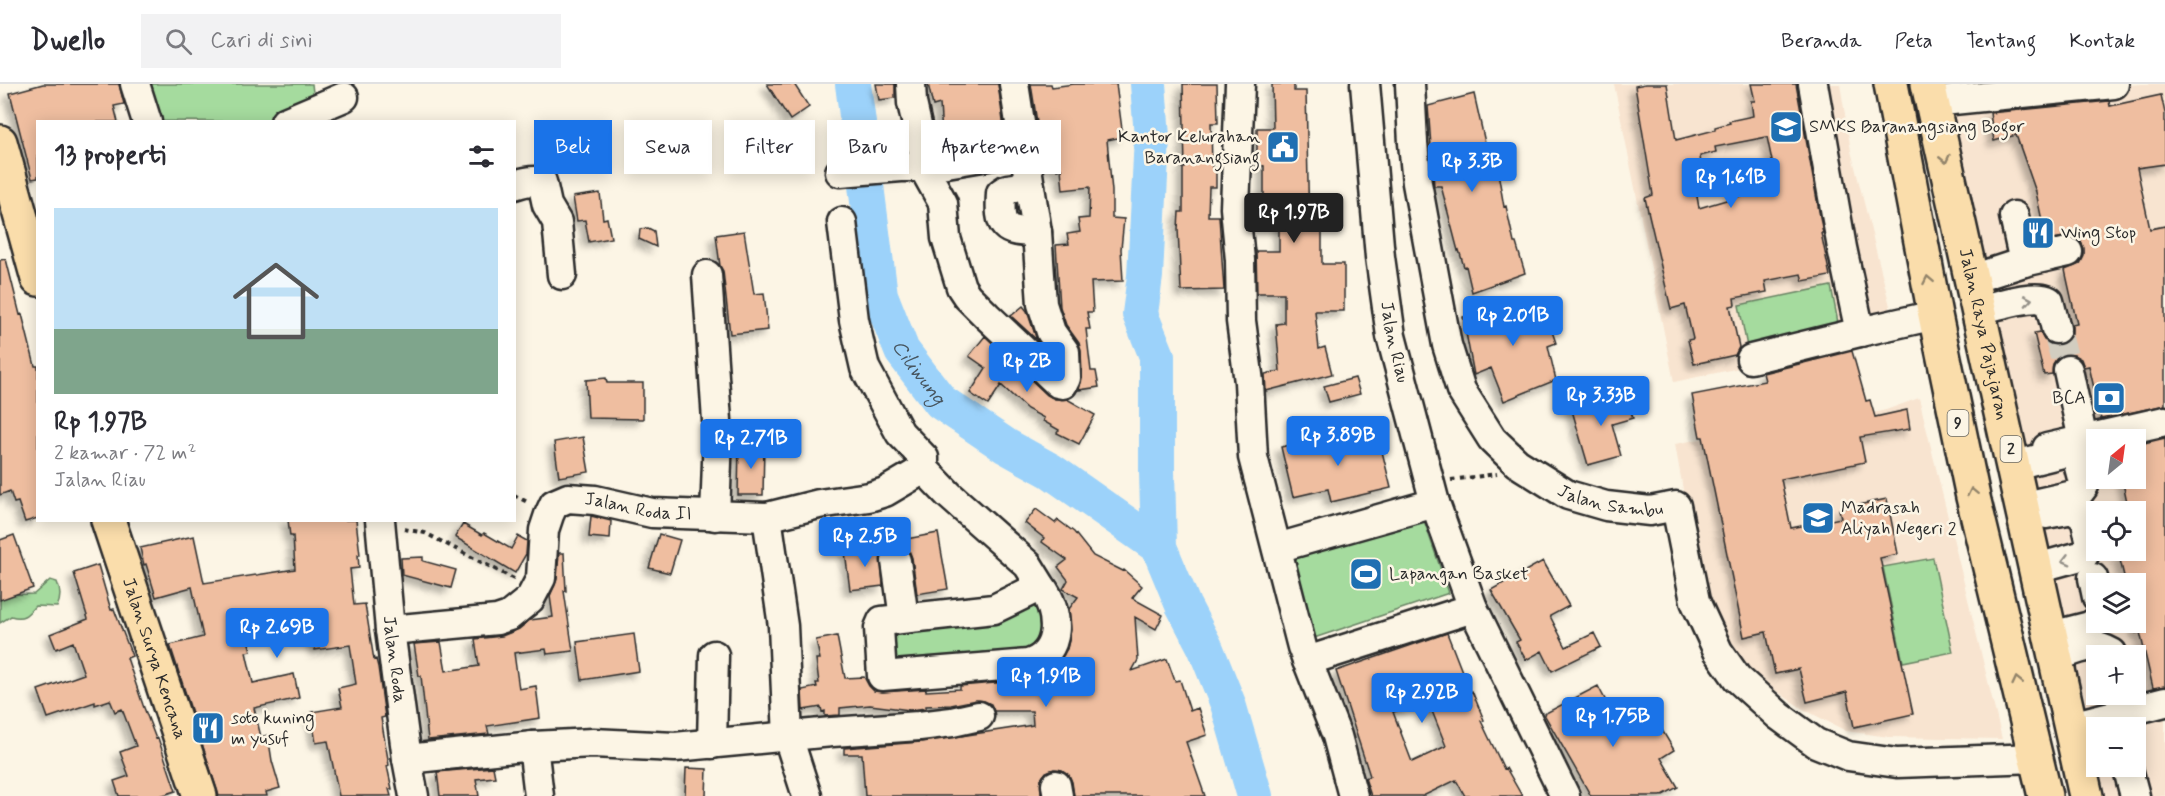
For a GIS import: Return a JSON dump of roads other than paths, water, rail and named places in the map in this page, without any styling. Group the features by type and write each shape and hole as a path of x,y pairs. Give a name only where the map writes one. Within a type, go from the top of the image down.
{"main road":[{"name":"9","path":"1891,84 1935,315 1973,496 2044,795"},
{"name":"Jalan Raya Pajajaran","path":"1930,93 2068,713 2086,773"},
{"path":"0,142 10,217 36,275"},
{"name":"Jalan Surya Kencana","path":"109,522 200,796"},
{"path":"2025,718 2038,728 2050,725 2068,713"},
{"path":"2044,795 2049,780 2063,773 2077,777 2086,776"}],"street":[{"path":"135,84 146,120"},
{"path":"911,84 912,103 923,152 912,167"},
{"path":"1014,84 1019,120"},
{"path":"1240,84 1235,208 1240,260 1241,321 1253,457 1307,661 1337,736 1353,796"},
{"name":"Jalan Riau","path":"1365,84 1380,257 1391,336 1432,494 1473,608 1565,796"},
{"name":"Jalan Sambu","path":"1410,84 1417,183 1447,345 1461,390 1492,439 1517,463 1568,495 1606,506 1650,511 1676,506 1695,601 1718,651 1737,678 1779,716 1816,743 1848,756 1897,763 2037,758"},
{"path":"1813,84 1842,248 1860,332"},
{"path":"1930,93 2114,84"},
{"path":"291,120 345,101"},
{"path":"909,167 921,166"},
{"path":"912,167 943,203 946,238 958,277 967,296 1058,383 1063,384 1066,378 1065,352 1051,332 1042,304 1037,232 1028,174"},
{"path":"516,184 542,182 547,205 557,222 562,275"},
{"path":"2014,216 2024,262"},
{"path":"842,222 854,321 865,368 900,433 924,458 924,469 949,495 1028,565 1048,595 1055,622 1054,641 1047,654 1036,662 882,676 879,625 882,621 994,609 1041,586"},
{"path":"1975,294 2024,262 2068,252"},
{"path":"707,275 718,435 715,516"},
{"path":"1975,294 2043,298 2049,301 2056,329"},
{"path":"1751,359 1935,315"},
{"path":"2068,370 2083,440"},
{"path":"2013,461 2083,440 2165,421"},
{"path":"2013,461 2067,452 2077,459 2084,486 2078,494 2025,512"},
{"name":"Jalan Roda II","path":"390,630 496,620 509,616 530,599 541,578 544,530 549,515 554,504 568,498 595,500 652,513 767,517 819,504 869,497 885,492 924,469"},
{"path":"1277,548 1432,494"},
{"path":"2025,512 2073,509 2085,518 2091,543 2084,555 2037,568"},
{"path":"767,517 783,626 788,737 807,796"},
{"name":"Jalan Roda","path":"379,524 390,630 414,796"},
{"path":"896,561 904,618"},
{"path":"1307,661 1473,608"},
{"path":"2054,647 2086,628"},
{"path":"2054,647 2086,645"},
{"path":"712,744 714,655"},
{"path":"2068,713 2165,702"},
{"path":"407,759 533,746 593,743 675,747 919,726 979,716"},
{"path":"533,746 539,796"},
{"path":"2130,777 2135,796"}],"waterway":[{"name":"Ciliwung","path":"853,84 880,295 902,351 941,402 1006,446 1051,471 1159,547"},
{"name":"Ciliwung","path":"1148,84 1152,137 1145,276 1140,314 1157,356 1159,547 1183,605 1205,647 1228,704 1255,796"}],"tunnel":[{"path":"2056,329 2068,370"}],"place":[{"name":"SMKS Baranangsiang Bogor","path":"1786,127"},
{"name":"Kantor Kelurahan Baranangsiang","path":"1283,147"},
{"name":"Wing Stop","path":"2038,233"},
{"name":"BCA","path":"2109,398"},
{"name":"Madrasah Aliyah Negeri 2","path":"1818,518"},
{"name":"Lapangan Basket","path":"1366,574"},
{"name":"soto kuning m yusuf","path":"208,728"}]}
